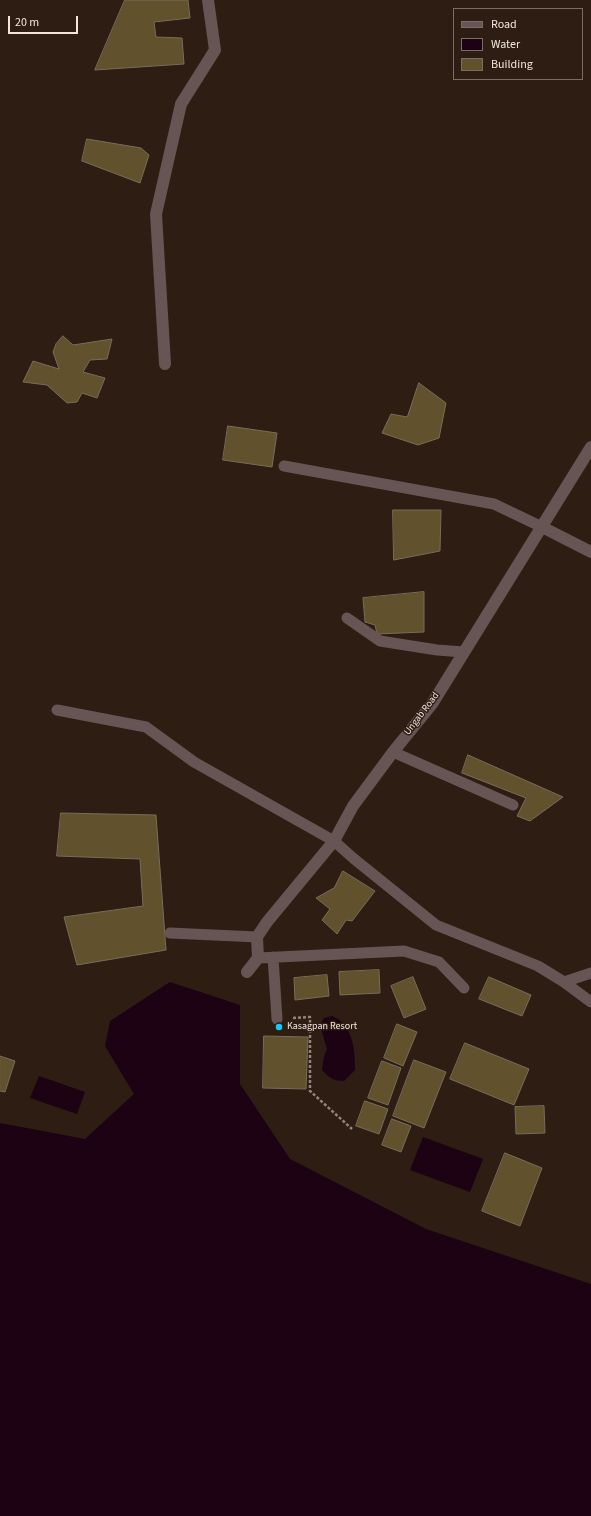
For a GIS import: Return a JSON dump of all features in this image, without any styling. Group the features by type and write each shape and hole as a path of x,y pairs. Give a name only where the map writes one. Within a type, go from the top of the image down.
{"street":[{"path":"165,364 156,214 181,104 215,50 208,0"},
{"name":"Ungab Road","path":"257,937 267,922 334,841 353,806 393,752 432,704 591,447"},
{"path":"542,527 591,552"},
{"path":"247,972 258,958 257,937"}],"lane":[{"path":"284,466 494,504 542,527"},
{"path":"347,618 380,641 437,650 464,652"},
{"path":"57,710 146,727 194,762 334,841 436,925 538,966 564,982 591,1002"},
{"path":"393,752 513,805"},
{"path":"170,933 257,937"},
{"path":"258,958 404,951 439,962 464,988"},
{"path":"273,957 277,1019"},
{"path":"564,982 591,973"}],"path":[{"path":"277,1019 310,1017 310,1091 352,1130"}],"water":[{"path":"170,982 240,1005 240,1084 290,1159 426,1229 591,1284 591,1516 0,1516 0,1123 85,1139 134,1094 105,1046 110,1021"},
{"path":"332,1016 339,1020 349,1031 353,1046 355,1070 344,1081 332,1078 322,1070 327,1049 320,1025 324,1018"},
{"path":"39,1076 85,1092 77,1114 30,1098"},
{"path":"423,1137 483,1159 470,1192 410,1170"}],"building":[{"path":"125,0 188,0 190,18 154,22 156,37 182,38 184,64 95,70"},
{"path":"87,139 141,148 149,155 140,183 82,161"},
{"path":"63,336 73,345 112,339 107,359 90,360 83,372 105,378 97,398 82,393 77,402 67,403 47,385 23,382 33,361 59,369 53,352 56,344"},
{"path":"419,383 446,403 439,438 418,445 382,433 391,414 407,417"},
{"path":"228,426 277,433 272,467 223,460"},
{"path":"393,510 441,510 440,551 394,560"},
{"path":"424,592 424,632 377,634 375,625 365,622 363,598"},
{"path":"468,755 563,797 530,821 517,816 526,798 462,773"},
{"path":"61,813 156,815 166,950 77,965 64,917 143,906 140,859 57,856"},
{"path":"343,871 375,891 352,921 346,920 337,934 322,920 330,909 316,898 334,888"},
{"path":"379,970 380,993 340,995 339,972"},
{"path":"327,975 329,996 295,1000 294,978"},
{"path":"413,977 426,1009 404,1018 391,986"},
{"path":"489,977 531,995 522,1016 479,999"},
{"path":"397,1024 417,1032 403,1066 384,1058"},
{"path":"264,1036 308,1037 306,1089 263,1088"},
{"path":"465,1043 529,1069 514,1105 450,1079"},
{"path":"0,1056 15,1061 5,1092 0,1091"},
{"path":"414,1060 446,1072 424,1128 393,1116"},
{"path":"382,1061 401,1068 388,1105 368,1098"},
{"path":"365,1101 388,1109 379,1134 356,1126"},
{"path":"544,1106 545,1133 516,1134 515,1107"},
{"path":"392,1119 411,1126 401,1152 382,1145"},
{"path":"505,1153 542,1168 520,1226 482,1211"}],"place":[{"name":"Kasagpan Resort","path":"279,1027"}]}
